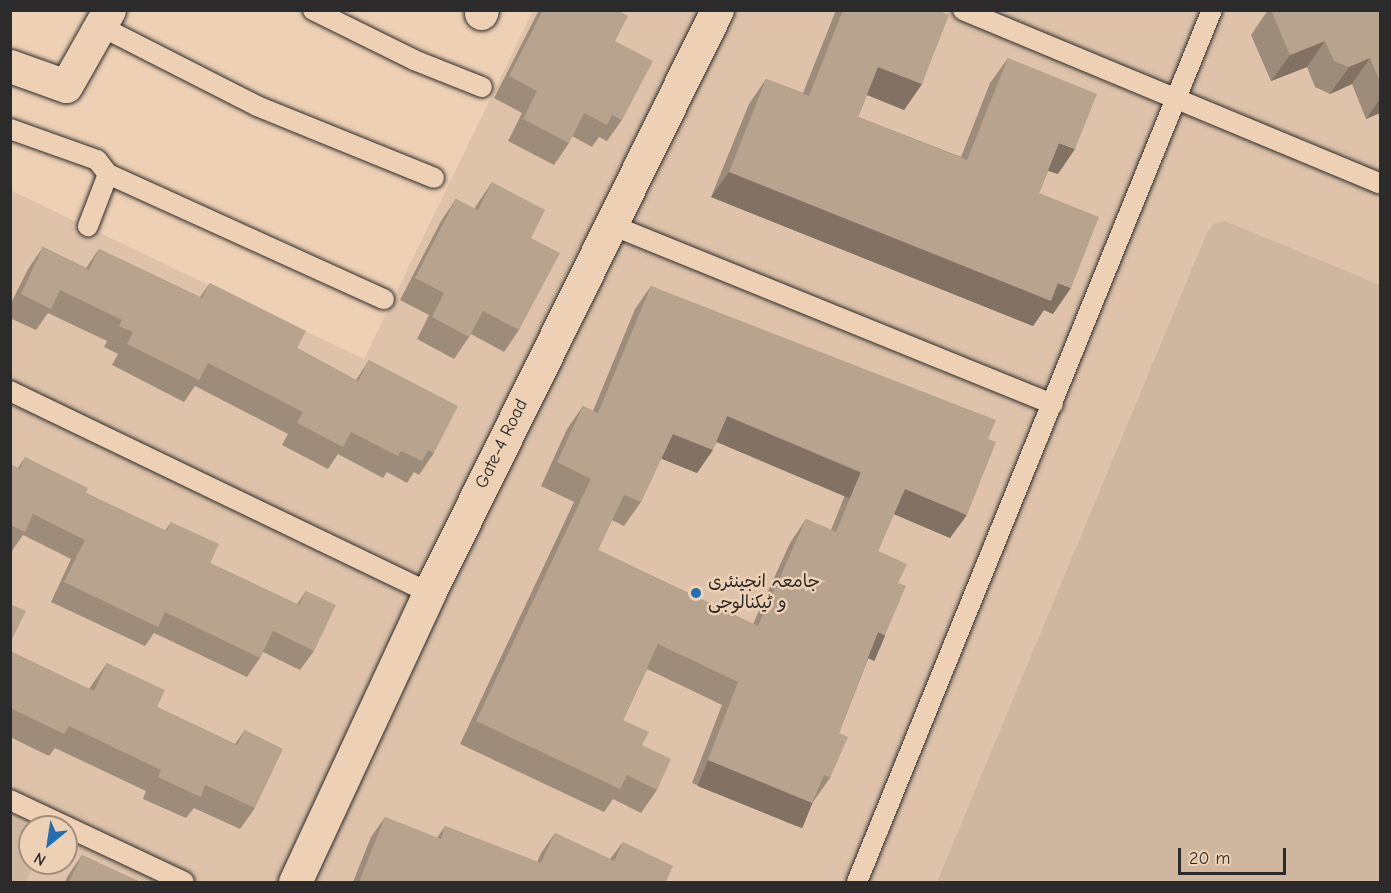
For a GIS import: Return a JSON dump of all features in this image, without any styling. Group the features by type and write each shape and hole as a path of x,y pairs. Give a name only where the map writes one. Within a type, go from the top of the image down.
{"street":[{"name":"Gate-4 Road","path":"295,882 429,593 609,224 717,10"},
{"path":"10,66 66,86 105,18"}],"lane":[{"path":"313,10 414,60 482,87"},
{"path":"963,10 1380,184"},
{"path":"857,882 1212,10"},
{"path":"105,18 257,106 434,178"},
{"path":"10,129 97,160 108,174 384,299"},
{"path":"88,226 108,174"},
{"path":"609,224 1053,404"},
{"path":"10,392 429,593"},
{"path":"10,800 184,882"}],"shaded area":[{"name":"جامعہ انجینئری و ٹیکنالوجی","path":"533,11 1380,11 1380,882 11,882 10,190 364,359"},
{"path":"1225,221 1380,285 1380,882 937,882 1207,233 1213,224"},
{"path":"11,818 18,821 18,875 29,875 26,882 11,882"}],"building":[{"path":"543,10 618,10 628,16 615,41 653,61 622,120 612,115 607,125 584,113 569,143 523,119 537,91 509,76"},
{"path":"843,10 938,10 949,15 922,84 878,67 858,117 967,160 1008,58 1097,94 1075,149 1059,143 1039,193 1099,217 1071,288 1058,283 1051,301 729,172 766,79 809,96"},
{"path":"1271,10 1380,10 1380,82 1370,58 1349,67 1334,61 1325,41 1290,55"},
{"path":"492,182 545,210 531,238 560,253 519,330 483,311 469,337 432,317 444,293 415,278 456,199 478,210"},
{"path":"43,247 89,270 99,249 202,298 210,283 306,331 297,348 358,381 369,360 458,406 434,453 428,450 422,461 401,451 398,456 351,432 343,447 297,423 303,412 208,363 199,380 127,344 133,332 119,326 122,320 60,290 51,309 21,294"},
{"path":"651,286 996,420 988,439 996,442 967,515 905,489 878,551 907,564 898,583 906,586 885,635 878,632 839,733 848,737 830,778 824,775 812,803 708,760 738,682 658,644 623,720 649,732 642,745 671,759 657,790 627,775 620,789 476,721 591,479 557,462 583,406 598,413","holes":["727,416 861,472 836,532 806,519 758,626 598,550 624,495 641,502 673,434 713,450"]},
{"path":"25,457 88,488 86,493 167,531 171,522 219,544 210,563 299,605 306,591 336,605 314,651 273,631 260,658 165,612 158,627 64,582 85,540 33,514 25,532 10,525 10,464 20,469"},
{"path":"10,604 26,611 10,643"},
{"path":"10,651 94,691 107,663 165,690 157,707 237,745 245,730 283,749 255,808 205,785 201,797 158,777 161,770 69,726 64,734 10,708"},
{"path":"385,817 441,839 445,826 541,863 555,833 614,861 623,842 673,866 666,882 359,882"},
{"path":"82,855 140,882 69,882 72,875 78,875 78,863"}],"place":[{"name":"جامعہ انجینئری و ٹیکنالوجی","path":"696,593"}]}
